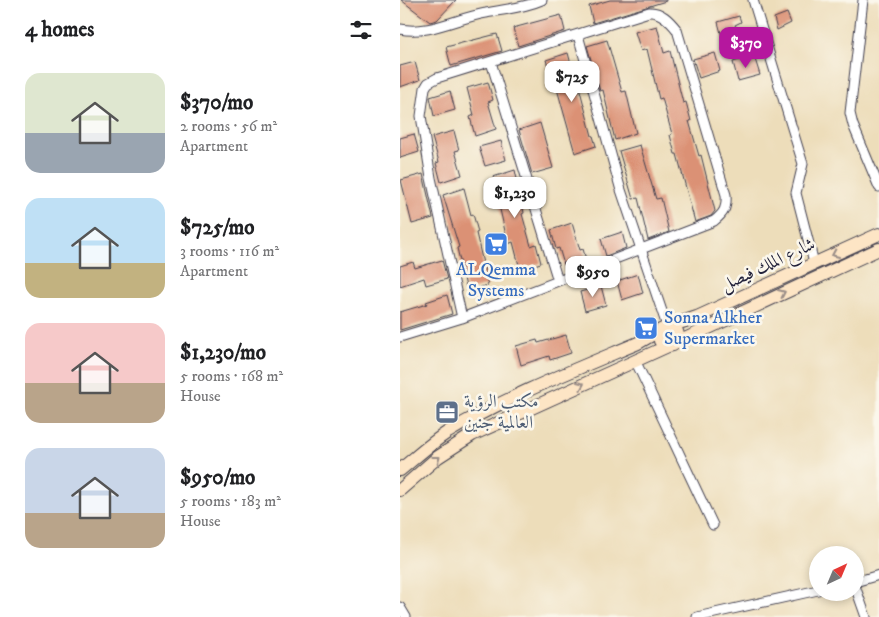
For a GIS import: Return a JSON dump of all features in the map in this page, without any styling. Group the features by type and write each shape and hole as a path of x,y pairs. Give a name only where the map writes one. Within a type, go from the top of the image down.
{"main road":[{"name":"شارع الملك فيصل","path":"400,470 436,440 500,404 879,234"},
{"name":"شارع الملك فيصل","path":"400,490 438,457 472,435 879,249"},
{"path":"666,328 676,329 678,335 671,345"}],"street":[{"path":"400,29 418,32 485,13 531,5 542,0"},
{"path":"753,0 802,164 796,193 814,263"},
{"path":"863,0 850,113 853,125 876,169 879,187"},
{"path":"400,337 462,318 714,222 721,216 727,207 726,194 677,30 671,22 658,13 651,12 431,81 424,91 420,112 431,178 462,318"},
{"path":"578,35 620,187 666,328"},
{"path":"491,62 558,281"},
{"path":"635,360 712,525"},
{"path":"864,579 879,575"},
{"path":"698,617 809,592"},
{"path":"860,601 866,617"},
{"path":"400,608 406,617"}],"building":[{"path":"401,0 456,0 437,20 430,22"},
{"path":"610,0 666,1 593,23 589,6"},
{"path":"787,13 791,23 777,30 774,18"},
{"path":"561,15 565,31 518,46 513,28"},
{"path":"739,16 741,22 735,25 740,36 723,41 718,22"},
{"path":"657,26 664,53 670,51 683,103 686,102 691,121 689,121 699,156 701,155 715,211 711,216 695,222 677,154 675,154 670,135 672,134 662,98 659,99 647,49 641,51 635,32"},
{"path":"497,34 502,51 451,66 446,47"},
{"path":"607,40 622,92 626,91 636,133 615,140 603,90 600,91 587,46"},
{"path":"568,53 596,146 575,153 554,78 552,78 546,60"},
{"path":"715,53 720,71 699,78 693,59"},
{"path":"754,56 760,75 738,81 733,62"},
{"path":"415,62 420,80 400,87 400,66"},
{"path":"488,82 493,100 488,102 496,129 475,136 470,117 474,115 467,88"},
{"path":"450,91 455,110 434,116 430,97"},
{"path":"540,123 553,168 532,174 519,130"},
{"path":"454,131 459,150 455,151 462,175 441,182 436,163 439,162 432,137"},
{"path":"414,134 419,152 400,158 400,138"},
{"path":"501,141 506,160 485,166 479,147"},
{"path":"640,145 656,199 661,198 669,232 648,240 638,198 633,199 619,151"},
{"path":"515,170 524,213 522,214 531,246 536,244 541,263 520,269 513,242 508,244 498,201 500,200 493,177"},
{"path":"423,174 433,218 412,224 401,180"},
{"path":"464,188 471,215 473,214 478,232 476,233 488,285 467,291 457,248 459,247 443,195"},
{"path":"572,223 580,250 583,249 587,263 566,271 559,248 556,249 551,230"},
{"path":"622,232 626,248 606,256 601,239"},
{"path":"442,260 447,279 426,285 424,278 400,286 400,266 413,262 415,268"},
{"path":"638,274 643,293 622,300 617,281"},
{"path":"601,286 606,305 585,311 580,292"},
{"path":"447,295 452,314 400,330 400,312 427,304 426,302"},
{"path":"566,335 571,353 550,360 549,356 521,365 516,346 537,340 538,343"}],"place":[{"name":"ALQemma Systems","path":"496,244"},
{"name":"Sonna Alkher Supermarket","path":"646,328"},
{"name":"مكتب الرؤية العالمية جنين","path":"447,412"}]}
